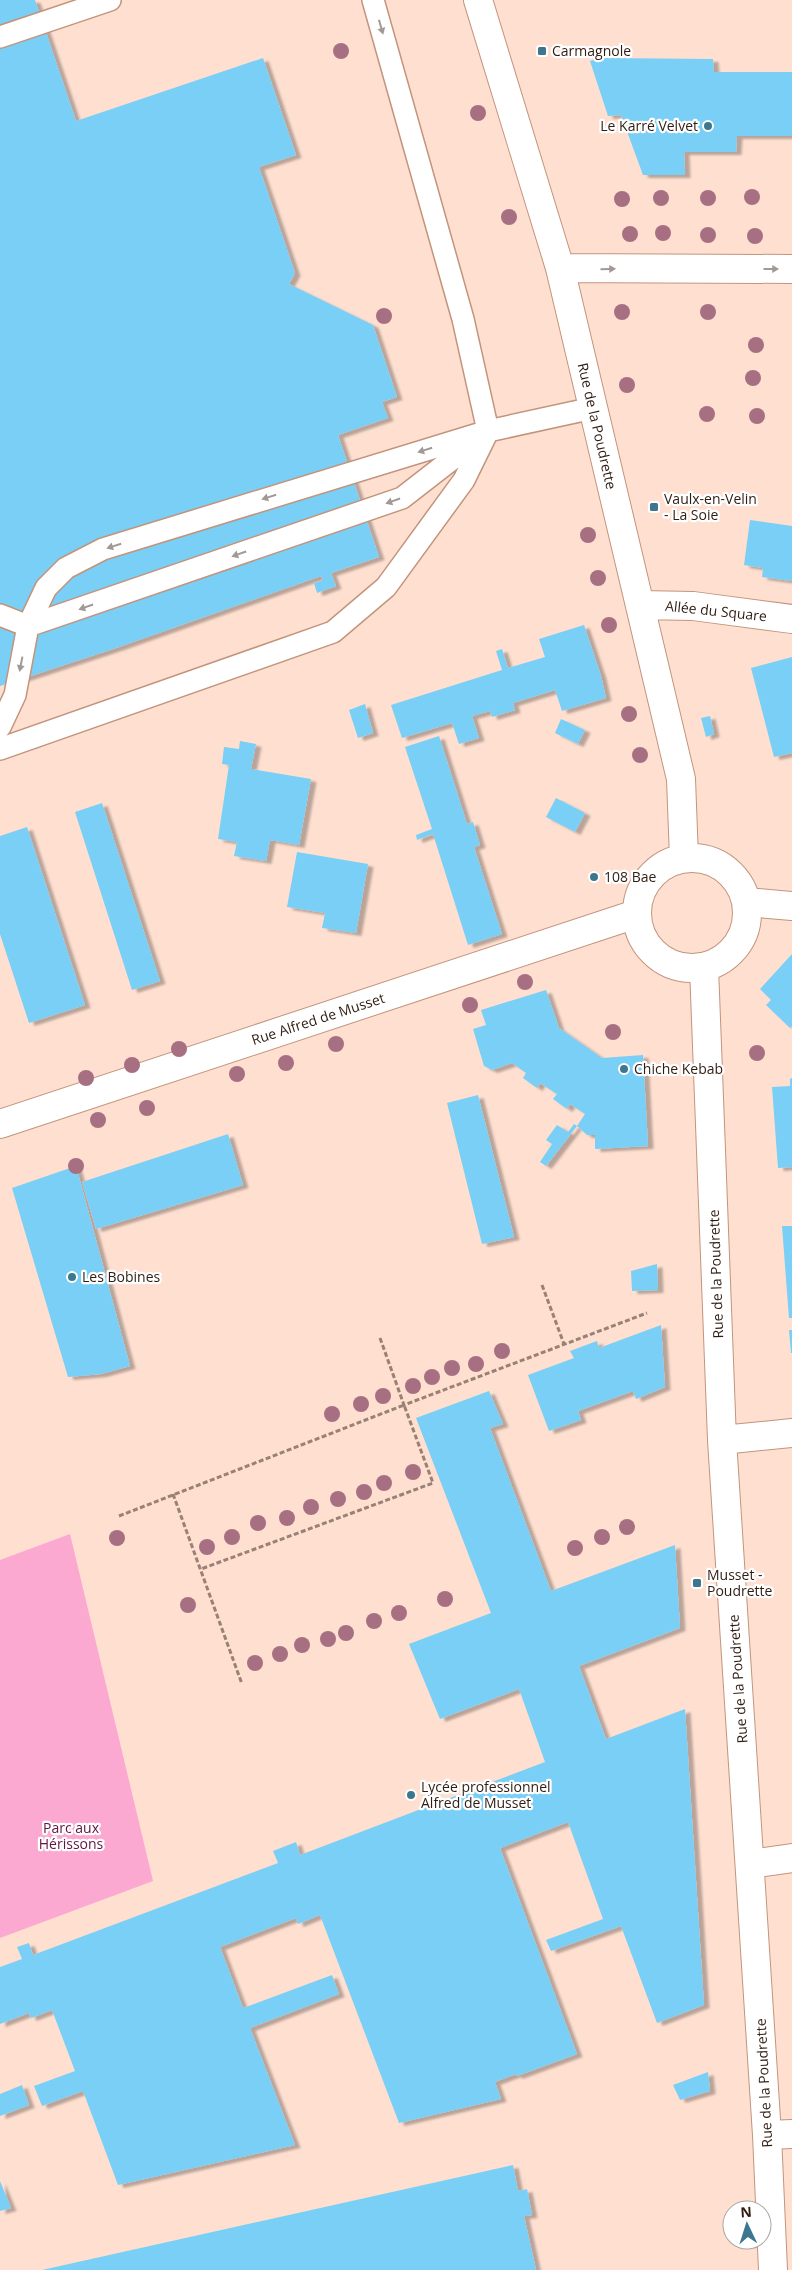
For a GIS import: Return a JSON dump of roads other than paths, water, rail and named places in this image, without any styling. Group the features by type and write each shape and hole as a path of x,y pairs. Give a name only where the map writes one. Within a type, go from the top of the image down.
{"street":[{"name":"Rue de la Poudrette","path":"478,0 560,268 681,779 684,858"},
{"path":"560,268 792,269"},
{"name":"Allée du Square","path":"640,605 693,606 792,619"},
{"path":"684,858 700,858 717,863 731,873 741,886 747,902 747,920 743,936 733,950 720,961 704,967 688,968 672,964 658,956 643,938 636,914 638,898 645,883 655,871 668,863 684,858"},
{"path":"747,902 792,906"},
{"name":"Rue Alfred de Musset","path":"0,1124 636,914"},
{"name":"Rue de la Poudrette","path":"704,967 722,1440 751,1864 780,2135 773,2270"},
{"path":"722,1440 792,1434"},
{"path":"751,1864 792,1858"}],"lane":[{"path":"0,37 110,0"},
{"path":"0,749 334,632 386,587 464,480 488,431 463,319 373,0"},
{"path":"0,727 15,695 28,626 46,588 66,568 103,549 488,431 593,408"},
{"path":"0,616 28,626 402,498 488,431"}],"place":[{"name":"Carmagnole","path":"542,51"},
{"name":"Le Karré Velvet","path":"708,126"},
{"name":"Vaulx-en-Velin - La Soie","path":"654,507"},
{"name":"108 Bae","path":"594,877"},
{"name":"Chiche Kebab","path":"624,1069"},
{"name":"Les Bobines","path":"72,1277"},
{"name":"Musset - Poudrette","path":"697,1583"},
{"name":"Lycée professionnel Alfred de Musset","path":"411,1795"}],"park label":[{"name":"Parc aux Hérissons","path":"71,1836"}]}
